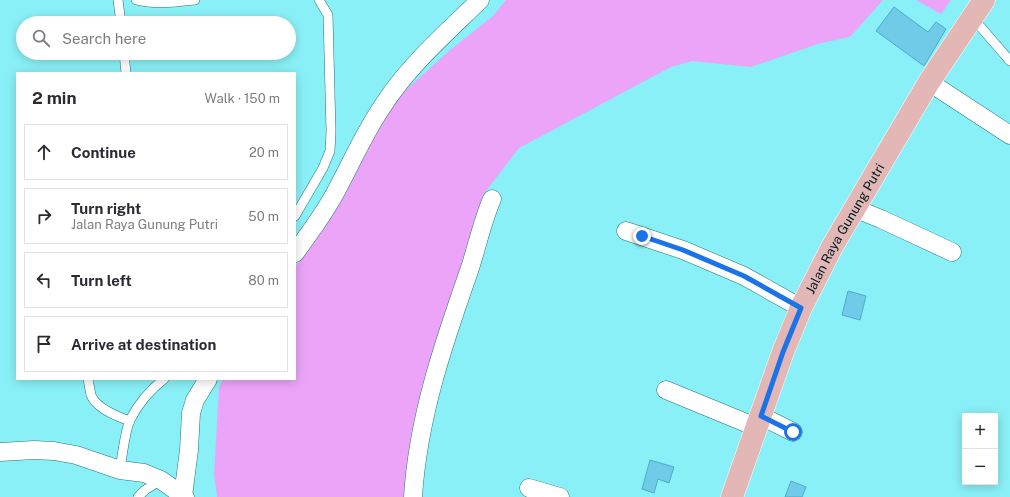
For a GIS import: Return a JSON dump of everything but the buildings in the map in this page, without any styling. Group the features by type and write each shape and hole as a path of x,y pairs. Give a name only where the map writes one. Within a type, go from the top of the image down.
{"main road":[{"name":"Jalan Raya Gunung Putri","path":"732,497 783,352 801,308 854,208 929,82 978,9"}],"street":[{"path":"296,252 333,197 366,132 382,106 401,81 433,45 480,0"},
{"path":"929,82 1010,135"},
{"path":"413,497 417,453 430,391 441,351 471,265 478,236 492,199"},
{"path":"854,208 952,252"},
{"path":"626,231 683,250 739,273 801,308"},
{"path":"0,452 34,450 67,453 120,470 144,474 162,480 184,496 191,412 195,400 207,380"},
{"path":"666,390 793,432"},
{"path":"529,488 560,497"}],"lane":[{"path":"118,0 120,16"},
{"path":"136,0 148,3 168,4 195,0"},
{"path":"296,214 323,168 330,151 331,131 328,15 319,0"},
{"path":"978,9 1010,61"},
{"path":"125,60 126,72"},
{"path":"88,380 92,396 102,407 113,415 130,421"},
{"path":"120,470 130,421 140,404 154,387 163,380"},
{"path":"138,497 145,490 162,480"}],"shaded area":[{"path":"506,0 883,0 850,37 821,43 751,67 692,61 671,67 519,148 483,195 468,261 435,349 409,454 408,497 217,497 214,475 219,388 223,380 296,380 296,266 331,217 387,111 407,89 450,50 493,16"},
{"path":"916,0 951,0 941,14"}],"route":[{"path":"642,236 683,250 744,276 801,308 783,352 761,416 793,432"}]}
